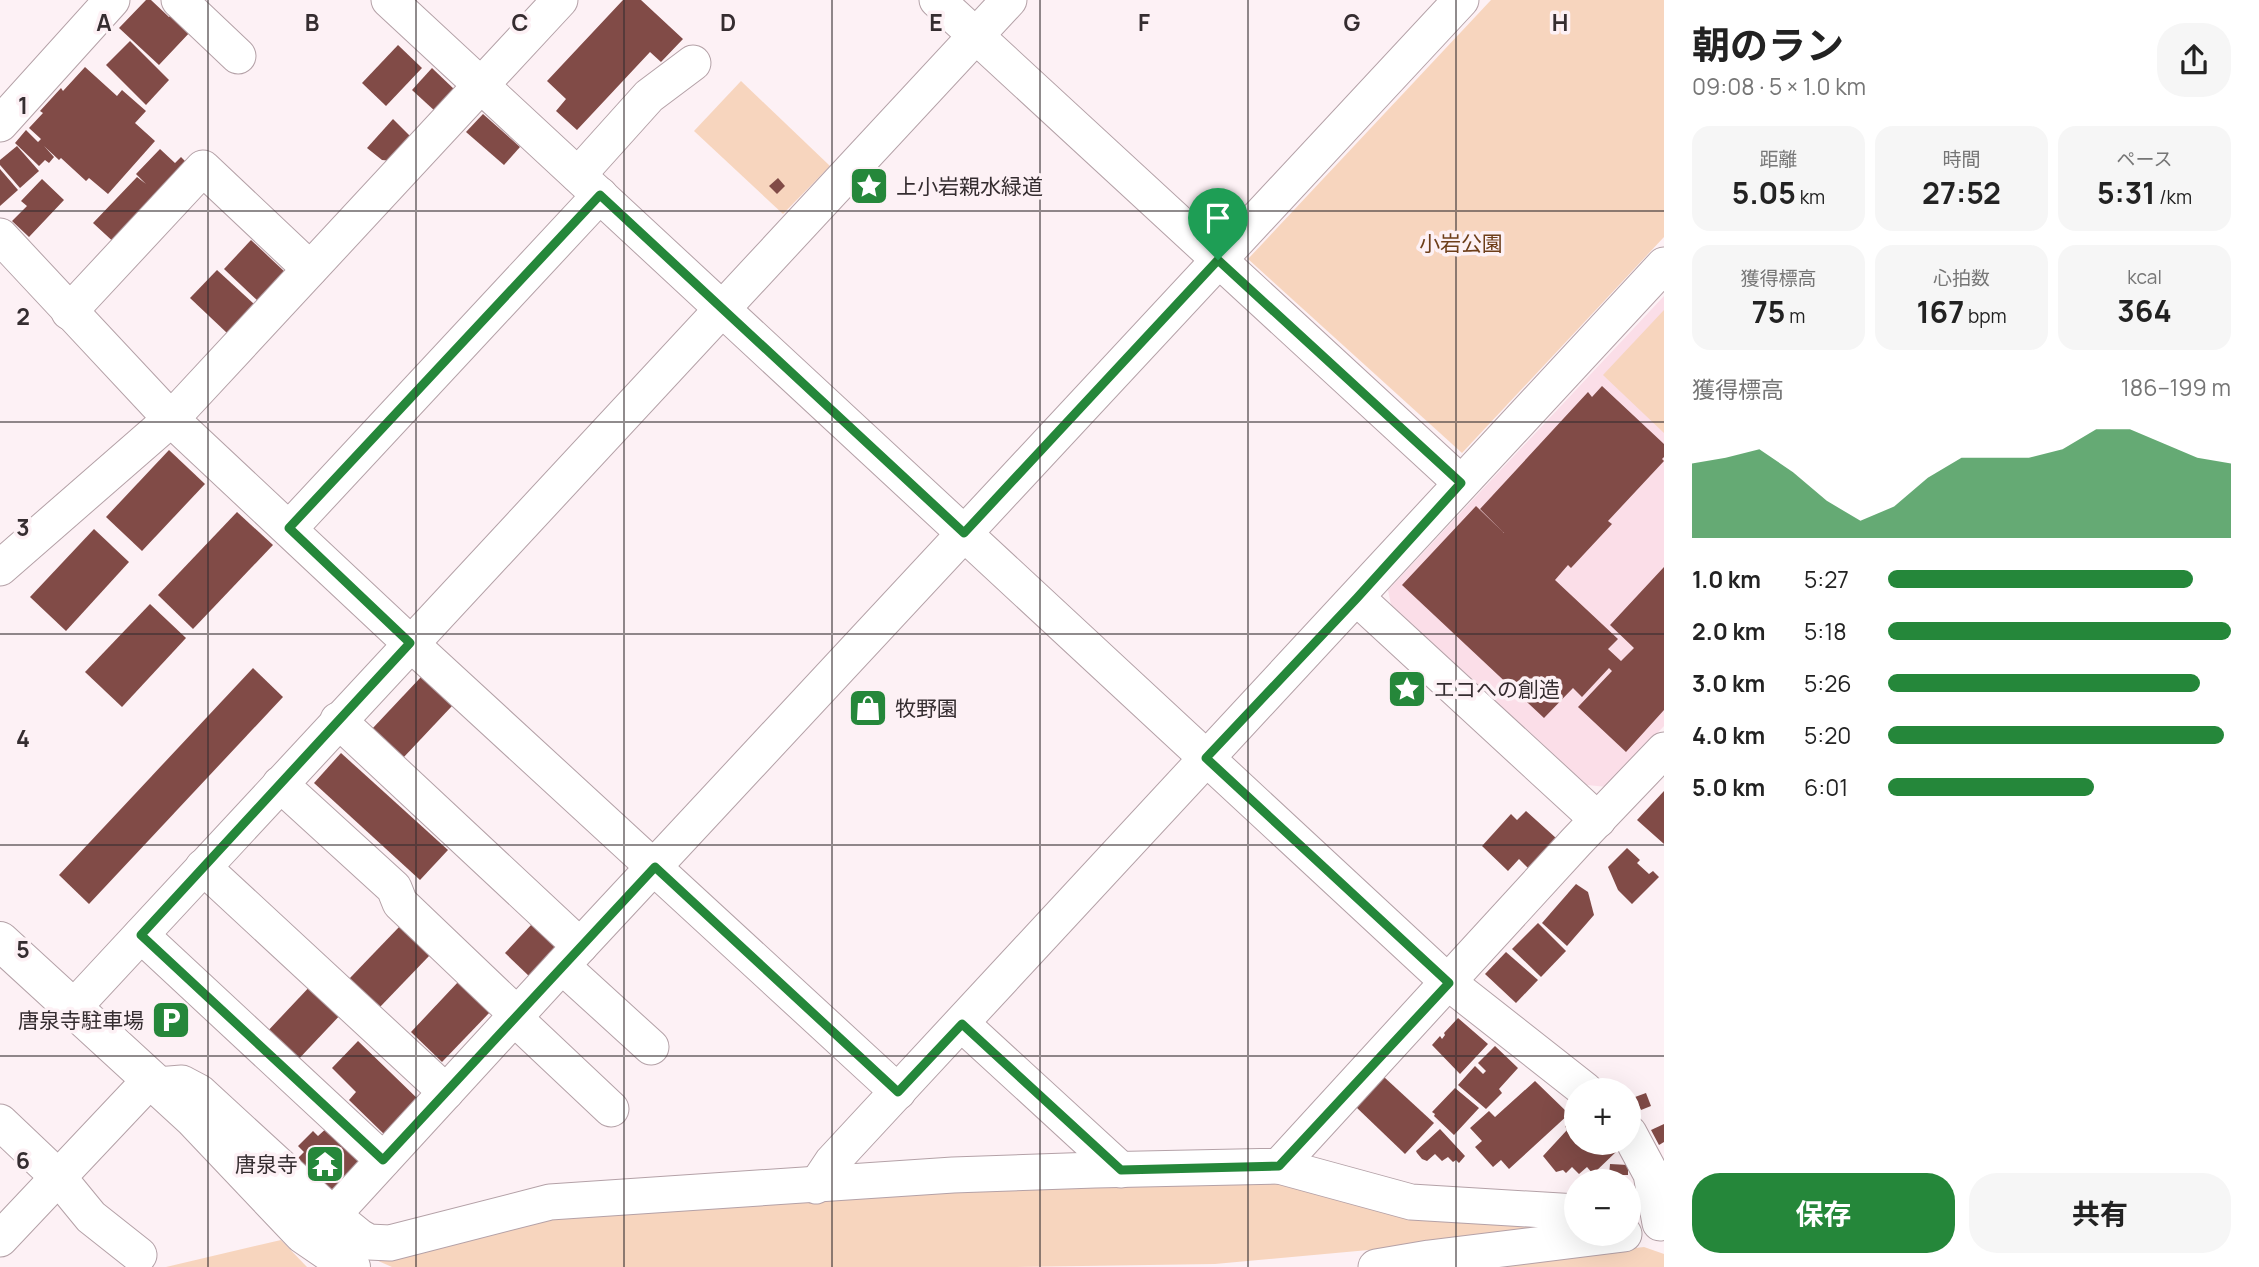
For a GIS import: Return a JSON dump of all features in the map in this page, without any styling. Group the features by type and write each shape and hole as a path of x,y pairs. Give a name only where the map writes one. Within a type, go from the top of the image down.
{"main road":[{"path":"0,941 193,1118 303,1234 351,1267"}],"street":[{"path":"0,124 112,0"},
{"path":"179,0 238,56"},
{"path":"389,0 1449,983 1570,1078"},
{"path":"0,568 171,419 560,0"},
{"path":"937,0 1461,483"},
{"path":"73,1008 1009,0"},
{"path":"333,1215 1461,0"},
{"path":"289,528 589,185 649,96 694,63"},
{"path":"69,312 203,167 310,269"},
{"path":"0,236 171,419 898,1092"},
{"path":"816,1186 832,1162 1664,265"},
{"path":"1357,598 1598,820"},
{"path":"338,720 571,956 652,1047"},
{"path":"1279,1166 1664,750"},
{"path":"280,784 394,888 400,903 611,1109"},
{"path":"203,867 446,1092"},
{"path":"141,935 383,1160"},
{"path":"962,1024 1121,1170"},
{"path":"0,1239 154,1082 182,1083 200,1092 333,1215 369,1242 390,1243 550,1202 953,1175 1121,1170 1279,1166 1410,1202 1564,1211"},
{"path":"0,1122 59,1178 91,1217 139,1255"},
{"path":"1376,1267 1643,1226 1651,1174 1641,1155"}],"shaded area":[{"path":"1664,296 1664,726 1607,787 1587,785 1391,605 1388,590"}],"green space":[{"name":"小岩公園","path":"1491,0 1664,0 1664,237 1462,453 1248,259"},
{"path":"741,81 830,166 783,214 694,131"},
{"path":"1664,310 1664,433 1603,375"},
{"path":"1261,1179 1564,1221 1564,1225 1445,1243 1215,1264 1010,1267 392,1267 376,1260 547,1213 805,1194"},
{"path":"281,1240 307,1267 166,1267"},
{"path":"1644,1247 1664,1254 1664,1267 1475,1267"}],"building":[{"path":"146,0 151,0 169,17 174,12 192,30 159,65 119,28"},
{"path":"623,0 641,0 683,39 661,62 650,52 577,130 556,111 566,99 547,81"},
{"path":"130,41 169,80 146,105 106,65"},
{"path":"398,45 422,68 386,106 362,83"},
{"path":"85,67 117,96 122,90 146,111 135,123 155,141 108,194 89,178 86,181 44,146 54,157 49,163 45,160 39,166 15,143 26,130 38,142 41,139 29,128 61,88 63,91"},
{"path":"432,68 456,91 436,112 412,90"},
{"path":"483,114 520,147 504,165 466,132"},
{"path":"393,119 413,139 392,161 382,160 367,148"},
{"path":"17,146 39,171 20,188 0,165 0,160"},
{"path":"160,149 175,163 181,157 191,167 118,246 93,223 137,177 146,184 136,174"},
{"path":"0,169 18,190 0,206"},
{"path":"778,178 785,186 777,194 769,186"},
{"path":"42,179 64,200 29,237 12,221 27,206 21,201"},
{"path":"251,240 286,273 259,302 224,269"},
{"path":"217,270 254,304 227,333 190,298"},
{"path":"1602,386 1664,444 1664,461 1608,521 1612,524 1571,568 1568,565 1555,580 1618,639 1608,649 1621,661 1634,648 1610,625 1664,567 1664,710 1626,752 1578,707 1612,671 1609,668 1582,697 1573,688 1544,718 1402,585 1476,506 1504,533 1480,509 1588,392 1592,397"},
{"path":"169,450 205,484 142,551 106,517"},
{"path":"237,512 273,545 193,629 158,595"},
{"path":"94,529 129,562 66,631 30,597"},
{"path":"150,604 186,638 122,707 85,672"},
{"path":"253,668 283,697 89,904 59,875"},
{"path":"421,677 452,706 403,758 372,729"},
{"path":"341,753 448,850 420,880 314,783"},
{"path":"1664,791 1664,844 1637,820"},
{"path":"1526,811 1556,838 1528,868 1519,859 1508,871 1482,846 1511,814 1517,820"},
{"path":"1627,848 1640,860 1637,863 1649,874 1653,871 1659,877 1632,904 1618,890 1608,867"},
{"path":"1576,884 1588,892 1594,915 1567,946 1542,923"},
{"path":"1538,923 1566,951 1541,977 1512,949"},
{"path":"532,924 558,948 530,977 505,953"},
{"path":"400,926 430,955 379,1008 349,979"},
{"path":"1506,952 1538,980 1516,1003 1485,974"},
{"path":"459,981 491,1011 442,1062 411,1032"},
{"path":"314,982 344,1011 294,1064 264,1035"},
{"path":"1458,1018 1488,1044 1460,1074 1432,1045 1440,1036 1442,1039"},
{"path":"358,1041 421,1102 387,1137 349,1100 356,1092 332,1068"},
{"path":"1495,1046 1518,1068 1499,1089 1502,1093 1486,1109 1458,1085 1475,1066 1483,1074 1486,1071 1478,1063"},
{"path":"1384,1077 1434,1123 1405,1154 1356,1107"},
{"path":"1535,1081 1564,1109 1564,1119 1509,1169 1501,1160 1493,1167 1475,1147 1482,1141 1470,1128 1489,1111 1495,1117"},
{"path":"1455,1088 1479,1108 1454,1135 1432,1112"},
{"path":"1646,1093 1651,1106 1641,1110 1641,1095"},
{"path":"1664,1124 1664,1142 1659,1145 1651,1130"},
{"path":"329,1126 365,1163 328,1198 294,1162 304,1152 298,1146 313,1131 318,1136"},
{"path":"1440,1129 1465,1156 1459,1163 1448,1157 1442,1161 1435,1154 1427,1161 1417,1153 1416,1151"},
{"path":"1564,1133 1564,1155 1613,1155 1598,1169 1572,1167 1556,1172 1543,1156"},
{"path":"1610,1164 1628,1165 1628,1169 1610,1169"}],"place":[{"name":"上小岩親水緑道","path":"869,186"},
{"name":"エコへの創造","path":"1407,689"},
{"name":"牧野園","path":"868,708"},
{"name":"唐泉寺駐車場","path":"171,1020"},
{"name":"唐泉寺","path":"325,1164"}],"route":[{"path":"600,195 964,533 1218,260 1461,483 1206,758 1449,983 1279,1166 1121,1170 962,1024 898,1092 655,867 383,1160 141,935 410,643 289,528 600,195"}]}
